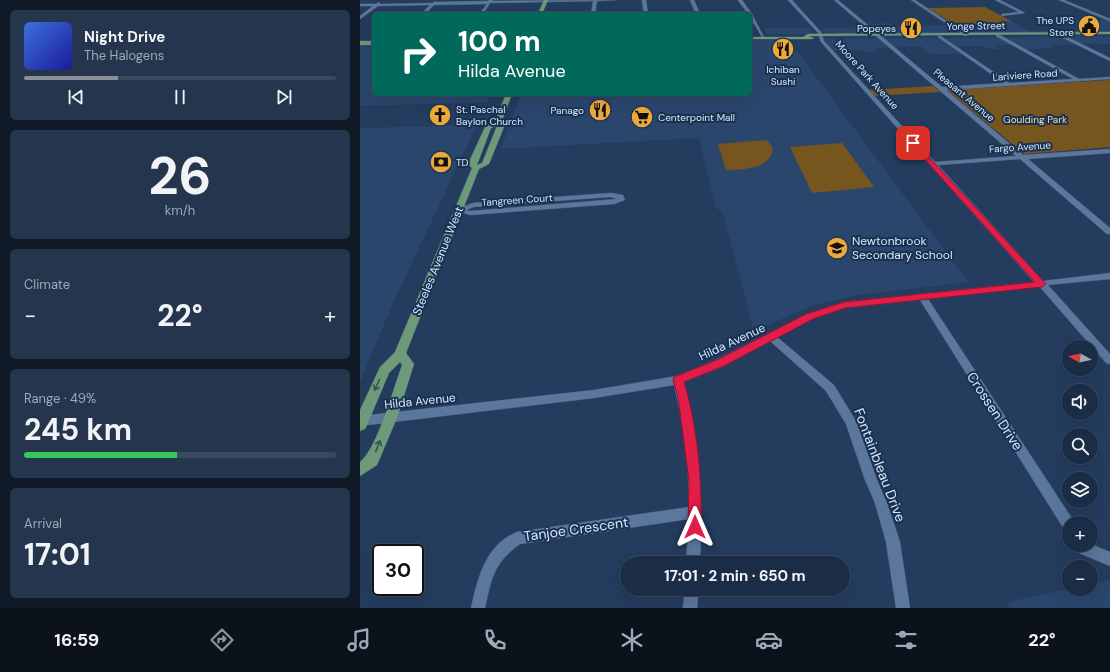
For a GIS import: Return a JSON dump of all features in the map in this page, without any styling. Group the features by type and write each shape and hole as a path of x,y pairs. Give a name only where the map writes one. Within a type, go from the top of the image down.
{"main road":[{"path":"541,12 546,1"},
{"name":"Yonge Street","path":"752,38 1110,33"},
{"path":"360,43 372,43"},
{"name":"Steeles Avenue West","path":"476,168 472,164 488,128 498,123 507,96"},
{"name":"Steeles Avenue West","path":"360,422 384,370 400,354 476,168 485,164 501,127 498,123"},
{"path":"480,148 492,147"},
{"path":"360,470 372,460 390,418 408,364 400,354"}],"street":[{"path":"360,18 383,0"},
{"path":"426,12 437,0"},
{"path":"594,12 595,0"},
{"path":"360,5 614,0"},
{"path":"644,0 646,12"},
{"path":"692,0 697,12"},
{"path":"740,0 749,12"},
{"name":"Moore Park Avenue","path":"790,0 821,37 822,41 1110,360"},
{"name":"Pleasant Avenue","path":"836,0 1110,232"},
{"path":"913,0 966,35"},
{"path":"996,0 1024,13 1002,15"},
{"path":"1062,0 1110,20"},
{"path":"482,12 490,2"},
{"path":"752,17 764,38"},
{"path":"1058,34 1110,60"},
{"path":"997,35 1079,80"},
{"path":"939,36 1010,85"},
{"name":"Lariviere Road","path":"941,89 1110,78"},
{"name":"Fargo Avenue","path":"932,164 1109,151"},
{"name":"Tangreen Court","path":"459,210 470,213 601,199"},
{"name":"Hilda Avenue","path":"360,422 594,394 678,380 720,363 772,338 810,316 844,306 1110,276"},
{"name":"Crossen Drive","path":"922,296 1063,516"},
{"name":"Fontainbleau Drive","path":"772,338 830,388 851,423 881,502 893,542 903,608"},
{"path":"678,380 683,397 696,481 693,556"},
{"name":"Tanjoe Crescent","path":"478,608 491,560 505,546 517,538 694,512"},
{"path":"1093,552 1110,559"},
{"path":"690,608 691,596"}],"shaded area":[{"path":"1003,21 1011,21 1031,32 968,33 953,24 1007,24"},
{"path":"1072,21 1110,21 1110,31 1095,31"},
{"path":"890,23 894,26 945,25 957,33 827,34 821,28 862,27 860,24"},
{"path":"764,28 810,28 812,34 766,34"},
{"path":"1110,36 1110,44 1049,45 1053,48 1021,50 1012,45 996,46 1000,49 989,49 984,46 957,46 968,54 930,54 921,46 874,49 876,52 863,52 860,50 833,51 824,39"},
{"name":"Newtonbrook Secondary School","path":"788,39 968,282 853,296 814,305 754,331 723,214 715,206 699,138 501,149 520,96 752,96 752,40"},
{"path":"360,46 372,47 372,96 490,96 488,102 360,106"},
{"path":"477,125 393,303 360,382 360,128"},
{"path":"1110,580 1110,608 1010,608 1007,602 1062,590 1062,596 1098,596 1098,583"}],"green space":[{"path":"985,7 1011,21 1004,21 1008,24 953,24 928,8"},
{"name":"Goulding Park","path":"1110,80 1110,147 1024,154 947,90"},
{"path":"933,86 940,92 874,96 868,90"},
{"path":"767,140 773,149 771,156 767,161 748,169 726,170 718,144"},
{"path":"842,143 874,187 812,193 790,147"}],"place":[{"name":"The UPS Store","path":"1089,26"},
{"name":"Popeyes","path":"911,28"},
{"name":"Ichiban Sushi","path":"783,49"},
{"name":"Panago","path":"600,110"},
{"name":"St. Paschal Baylon Church","path":"440,115"},
{"name":"Centerpoint Mall","path":"642,117"},
{"name":"TD","path":"441,162"},
{"name":"Newtonbrook Secondary School","path":"837,248"}],"route":[{"path":"695,527 694,512 696,481 683,397 678,380 720,363 772,338 810,316 844,306 922,296 1042,284 913,143"}]}
